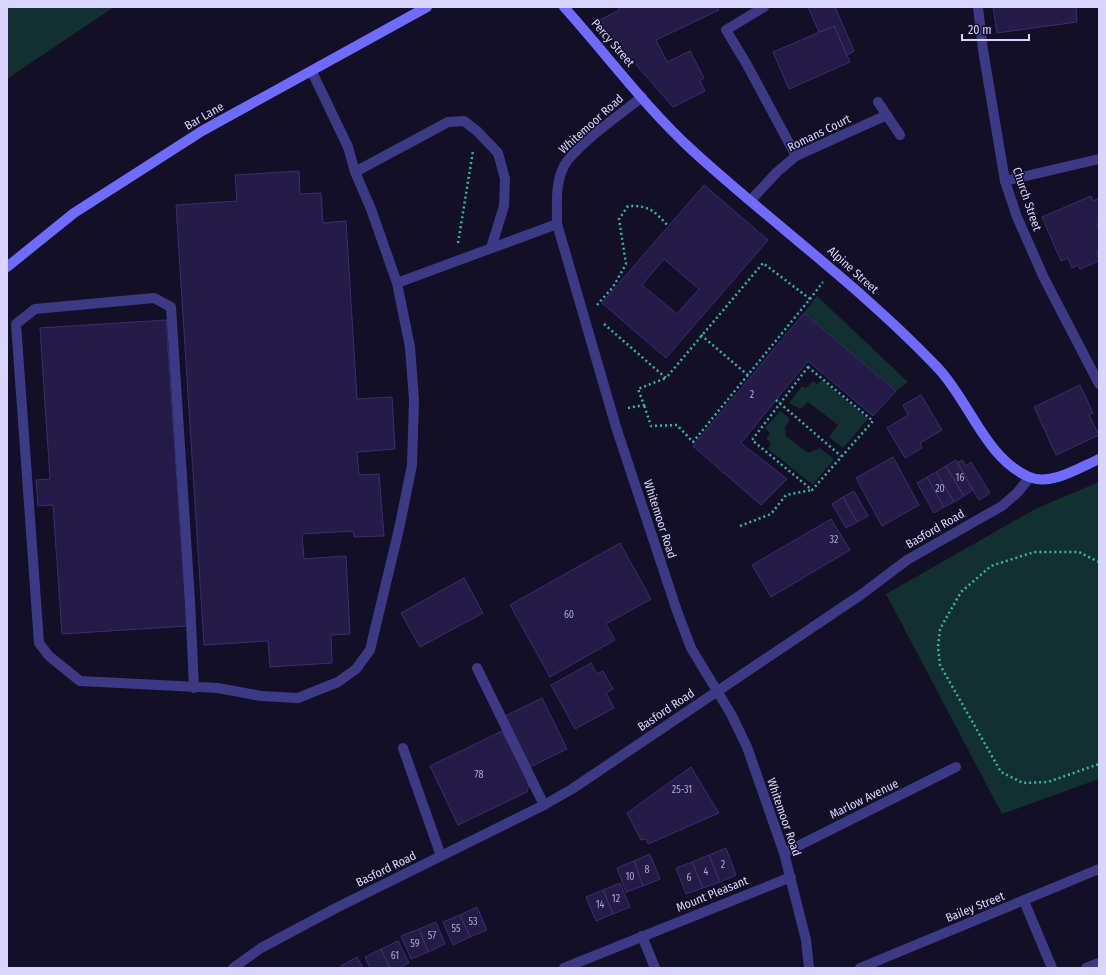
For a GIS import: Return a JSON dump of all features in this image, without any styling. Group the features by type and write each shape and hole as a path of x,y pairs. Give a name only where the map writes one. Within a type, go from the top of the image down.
{"street":[{"name":"Bar Lane","path":"7,267 74,213 202,131 312,72 427,7"},
{"name":"Percy Street","path":"564,7 642,97"},
{"path":"764,7 726,30 796,156"},
{"name":"Church Street","path":"978,7 983,50 1005,181 1017,217 1044,278 1099,384"},
{"path":"194,688 190,600 171,308 154,298 35,309 16,324 39,643 49,656 80,681 194,688 218,688 261,696 298,698 338,682 356,669 370,650 399,529 412,465 414,400 410,347 397,283 371,209 355,172 348,147 312,72"},
{"name":"Alpine Street","path":"642,97 692,150 834,270 938,368 964,401 1002,460 1030,477"},
{"name":"Whitemoor Road","path":"642,97 573,154 564,167 557,195 558,224 613,413 677,611 692,648 718,691 747,747 784,853 806,940 809,968"},
{"path":"878,102 900,135"},
{"name":"Romans Court","path":"751,200 777,172 796,156 887,116"},
{"path":"355,172 448,122 464,121 477,131 498,153 505,179 504,206 490,248"},
{"path":"1005,181 1099,159"},
{"path":"397,283 558,224"},
{"path":"1030,477 1042,479 1054,478 1099,459"},
{"name":"Basford Road","path":"233,968 261,948 544,805 572,789 862,594 907,560 1002,506 1017,493 1030,477"},
{"path":"477,668 544,805"},
{"path":"403,748 441,856"},
{"name":"Marlow Avenue","path":"784,853 956,767"},
{"name":"Bailey Street","path":"860,968 1099,869"},
{"name":"Mount Pleasant","path":"564,968 791,877"},
{"path":"1024,901 1052,968"},
{"path":"642,936 655,968"},
{"path":"1086,968 1099,963"}],"path":[{"path":"455,261 477,131"},
{"path":"598,312 597,304 613,287 626,264 619,219 628,206 643,206 657,214 668,226"},
{"path":"763,262 810,299 746,375 693,442 677,425 651,426 638,389 666,378 700,335 763,262"},
{"path":"600,320 666,378"},
{"path":"700,335 750,377"},
{"path":"740,526 771,514 786,495 812,490 873,421 808,367 752,440 812,490"},
{"path":"776,400 841,456"},
{"path":"613,413 644,405"},
{"path":"1099,562 1079,552 1034,552 991,566 961,592 940,629 938,647 940,665 1001,772 1023,783 1048,782 1099,764"}],"green space":[{"path":"7,7 114,7 7,79"},
{"path":"817,296 908,382 896,391 804,313"},
{"path":"822,380 868,419 843,448 829,437 838,425 808,402 801,409 789,403 802,386 806,388 813,381 817,384"},
{"path":"780,411 790,419 785,427 786,436 808,453 820,448 834,459 813,485 768,449 771,443 766,439 770,433 765,428"},
{"path":"1099,482 1099,779 1002,814 886,594 1037,508"}],"building":[{"path":"618,7 717,7 719,10 656,40 667,62 690,51 704,78 700,81 705,91 673,107 598,21 619,10"},
{"path":"808,7 835,7 854,51 847,55 834,26 819,32"},
{"path":"993,7 1076,7 1077,22 997,33"},
{"path":"834,26 850,62 789,89 773,52"},
{"path":"299,171 300,194 321,193 323,223 346,221 357,399 392,397 395,449 357,452 359,475 379,474 384,536 354,537 353,531 302,534 304,559 346,556 350,634 331,635 332,663 270,667 268,641 204,645 176,205 237,201 235,175"},
{"path":"704,185 768,240 666,358 602,303","holes":["664,259 699,289 677,314 642,285"]},
{"path":"1091,196 1093,201 1099,198 1099,223 1097,224 1099,230 1099,251 1097,251 1099,261 1080,269 1078,265 1072,268 1068,258 1061,261 1042,217"},
{"path":"804,313 896,391 873,416 808,361 741,443 787,479 761,505 693,446"},
{"path":"166,320 187,626 62,634 53,505 38,506 36,480 50,479 40,328"},
{"path":"1080,385 1093,413 1089,415 1099,435 1056,455 1034,407"},
{"path":"921,395 942,430 920,443 922,448 905,458 887,428 908,415 903,405"},
{"path":"893,457 919,505 882,526 856,478"},
{"path":"956,460 973,490 964,496 946,466"},
{"path":"962,460 966,466 971,462 990,493 979,500 957,463"},
{"path":"946,466 964,496 954,502 936,472"},
{"path":"936,472 954,502 944,507 927,477"},
{"path":"927,477 944,507 934,513 917,483"},
{"path":"854,491 868,516 857,522 843,497"},
{"path":"843,497 857,522 846,528 832,504"},
{"path":"831,519 850,550 771,597 752,565"},
{"path":"620,543 651,599 606,624 615,640 550,677 510,605"},
{"path":"464,578 483,613 420,647 401,613"},
{"path":"591,663 597,674 603,671 613,689 606,693 614,708 575,729 551,685"},
{"path":"542,698 567,749 530,767 505,716"},
{"path":"502,731 529,784 527,792 458,825 430,766"},
{"path":"691,767 719,813 648,844 646,839 641,840 627,813"},
{"path":"726,848 736,875 720,882 709,855"},
{"path":"650,854 660,879 643,886 634,861"},
{"path":"709,855 720,882 703,888 692,862"},
{"path":"634,861 643,886 626,892 617,868"},
{"path":"692,862 703,888 686,894 676,868"},
{"path":"620,883 630,907 613,914 603,890"},
{"path":"603,890 613,914 596,921 586,897"},
{"path":"477,907 487,930 470,937 460,915"},
{"path":"460,915 470,937 453,945 443,922"},
{"path":"436,922 445,944 428,952 419,929"},
{"path":"419,929 428,952 411,959 401,936"},
{"path":"398,941 409,963 399,968 390,968 381,949"},
{"path":"381,949 390,968 370,968 365,957"},
{"path":"357,957 363,968 342,968 341,966"}]}
